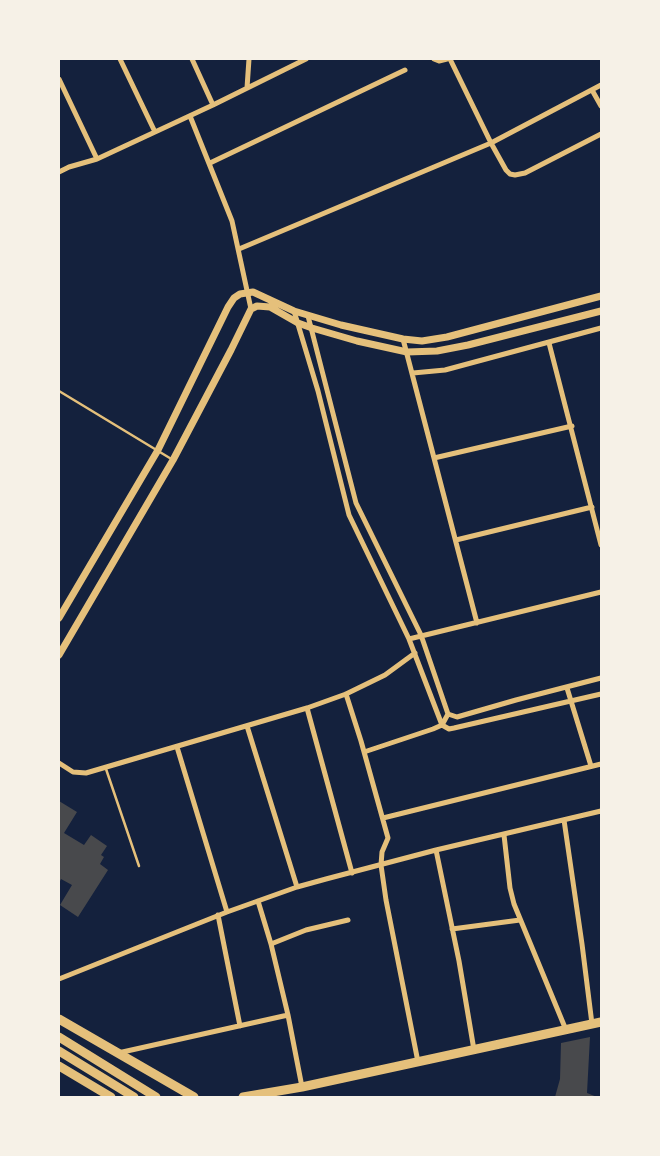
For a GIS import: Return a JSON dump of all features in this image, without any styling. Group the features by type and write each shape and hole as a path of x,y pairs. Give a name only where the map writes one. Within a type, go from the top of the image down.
{"highway":[{"path":"59,1019 194,1097"},
{"path":"243,1097 419,1063 596,1023"},
{"path":"59,1037 156,1097"},
{"path":"59,1051 134,1097"},
{"path":"59,1066 111,1097"}],"street":[{"path":"120,59 154,132"},
{"path":"192,59 213,105"},
{"path":"247,88 249,59"},
{"path":"59,172 97,159 213,105 305,59"},
{"path":"434,59 439,61 449,59 506,170 515,175 525,173 601,134"},
{"path":"210,163 405,70"},
{"path":"59,79 97,159"},
{"path":"239,249 491,143 601,85"},
{"path":"592,90 601,106"},
{"path":"190,116 232,221 251,309"},
{"path":"59,618 158,450 234,298 247,292 257,293 308,316 403,339 422,341 447,337 601,296"},
{"path":"59,655 173,460 251,309 257,306 270,307 298,323 312,328 357,341 407,352 437,351 468,345 601,311"},
{"path":"294,311 318,391 349,515 409,639 442,725 449,729 601,694"},
{"path":"308,316 356,502 421,636 448,714 442,725 412,737 364,752"},
{"path":"413,373 445,370 601,328"},
{"path":"403,339 477,623"},
{"path":"550,343 601,545"},
{"path":"434,458 572,426"},
{"path":"456,540 592,507"},
{"path":"409,639 601,592"},
{"path":"59,763 67,770 80,773 177,747 307,708 346,694 384,675 415,653"},
{"path":"448,714 457,717 601,678"},
{"path":"568,688 591,766"},
{"path":"346,694 388,838 382,852 381,865 386,900 419,1063"},
{"path":"307,708 352,873"},
{"path":"247,726 297,887"},
{"path":"177,747 228,912"},
{"path":"383,818 601,764"},
{"path":"59,979 228,912 297,887 436,850 601,811"},
{"path":"564,820 582,944 596,1023"},
{"path":"504,835 511,895 566,1031"},
{"path":"436,850 474,1050"},
{"path":"258,901 271,944 288,1015 302,1087"},
{"path":"218,916 240,1026"},
{"path":"271,944 306,930 348,920"},
{"path":"452,929 520,920"},
{"path":"117,1053 288,1015"}],"lane":[{"path":"59,391 173,460"},
{"path":"106,767 138,866"}],"building":[{"path":"59,801 77,812 64,833 84,845 91,835 107,846 101,855 104,857 100,864 108,870 78,917 60,905 72,885 61,879 59,883"},
{"path":"590,1037 587,1093 597,1097 555,1097 560,1079 561,1043"}]}
